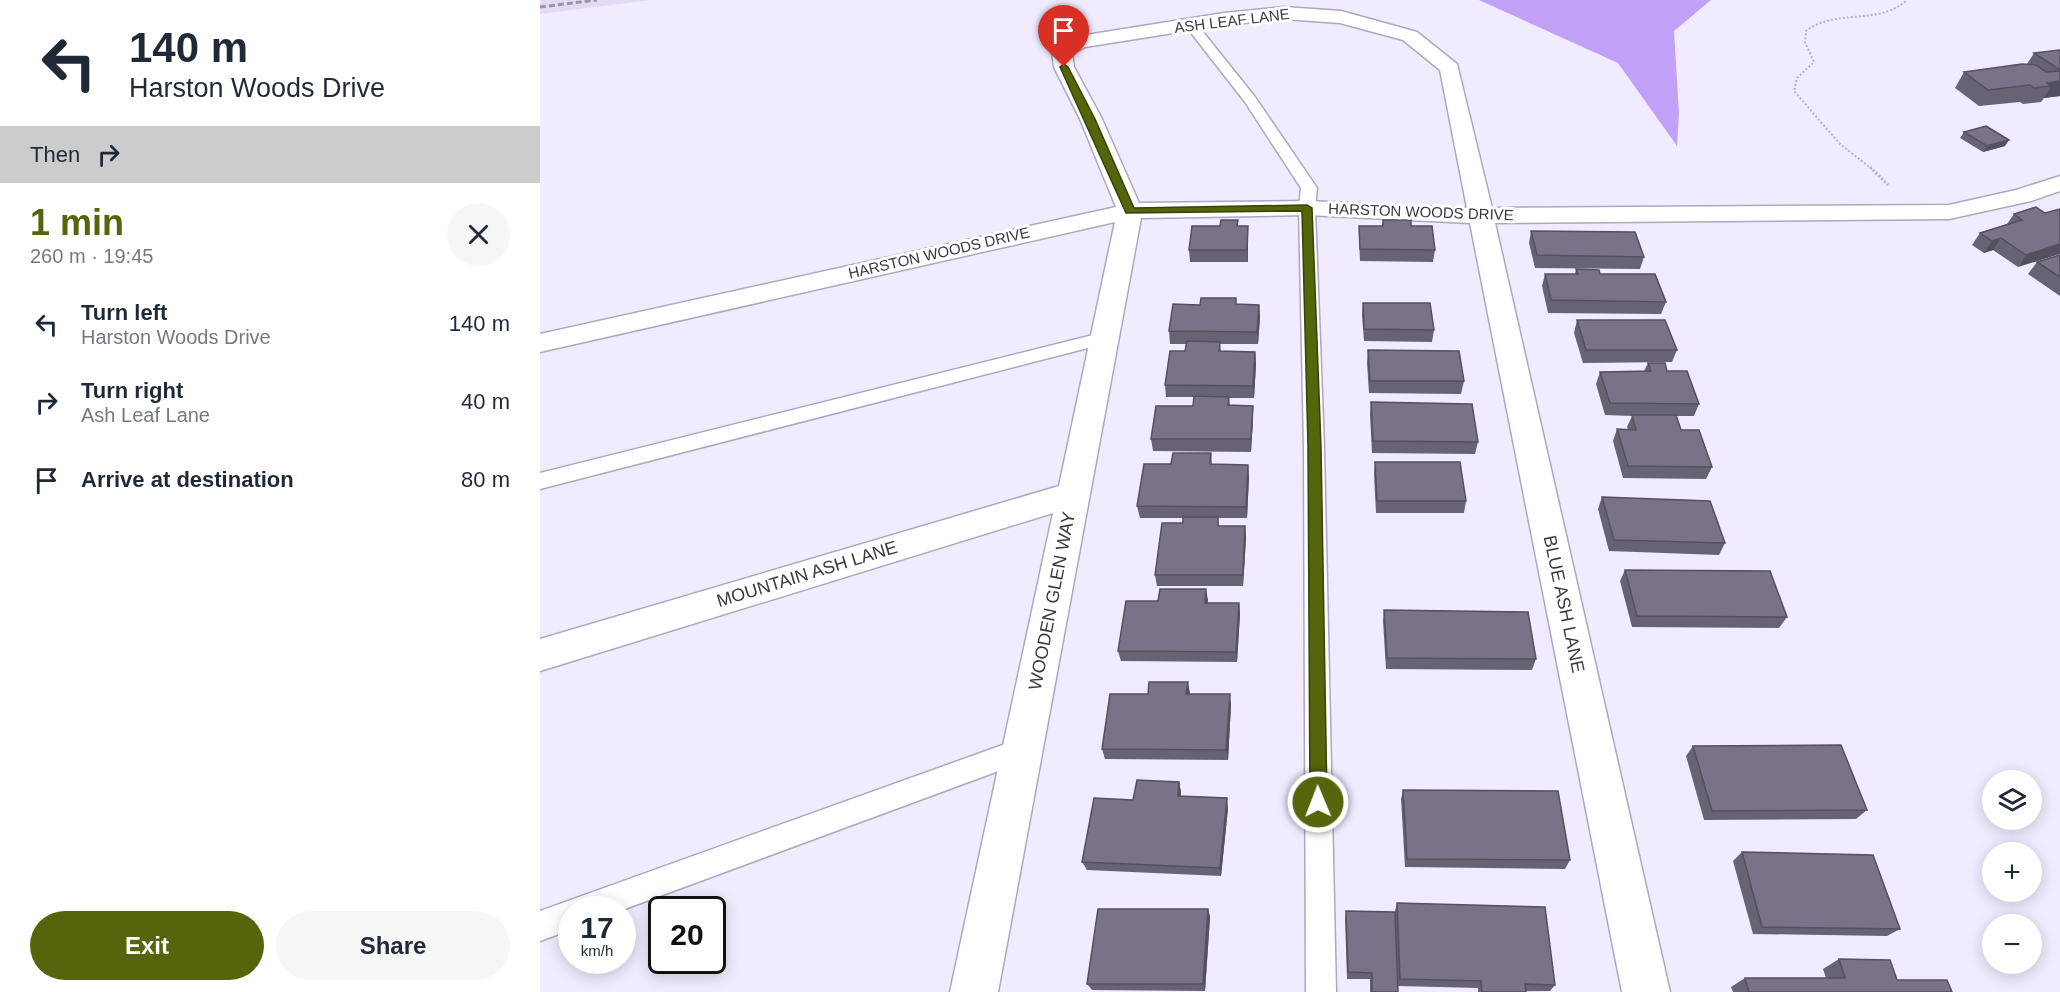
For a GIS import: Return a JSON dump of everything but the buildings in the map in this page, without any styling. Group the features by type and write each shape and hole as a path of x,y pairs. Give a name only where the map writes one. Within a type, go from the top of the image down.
{"street":[{"name":"ASH LEAF LANE","path":"1130,211 1090,119 1064,67 1062,52 1080,42 1284,13 1341,17 1410,36 1450,68 1483,216"},
{"name":"HARSTON WOODS DRIVE","path":"540,343 1130,211 1307,208 1483,216 1949,212 2056,188"},
{"name":"WOODEN GLEN WAY","path":"974,992 1130,211"},
{"name":"BLUE ASH LANE","path":"1483,216 1646,992"},
{"name":"MOUNTAIN ASH LANE","path":"540,655 1074,494"}],"lane":[{"path":"1191,25 1250,100 1309,188 1307,208 1314,447 1321,992"},
{"path":"540,481 1105,338"},
{"path":"622,896 1023,750"},
{"path":"540,926 558,919"}],"path":[{"path":"1906,213 1885,181 1840,144 1794,91 1797,78 1814,62 1805,42 1806,31 1819,21 1842,15 1891,11 1907,0"}],"shaded area":[{"path":"540,0 651,0 540,14"},
{"path":"1479,0 1711,0 1674,31 1679,114 1677,146 1618,63"}],"railway":[{"path":"540,7 597,0"}],"route":[{"path":"1064,67 1090,119 1130,211 1307,208 1314,447 1318,802"}]}
